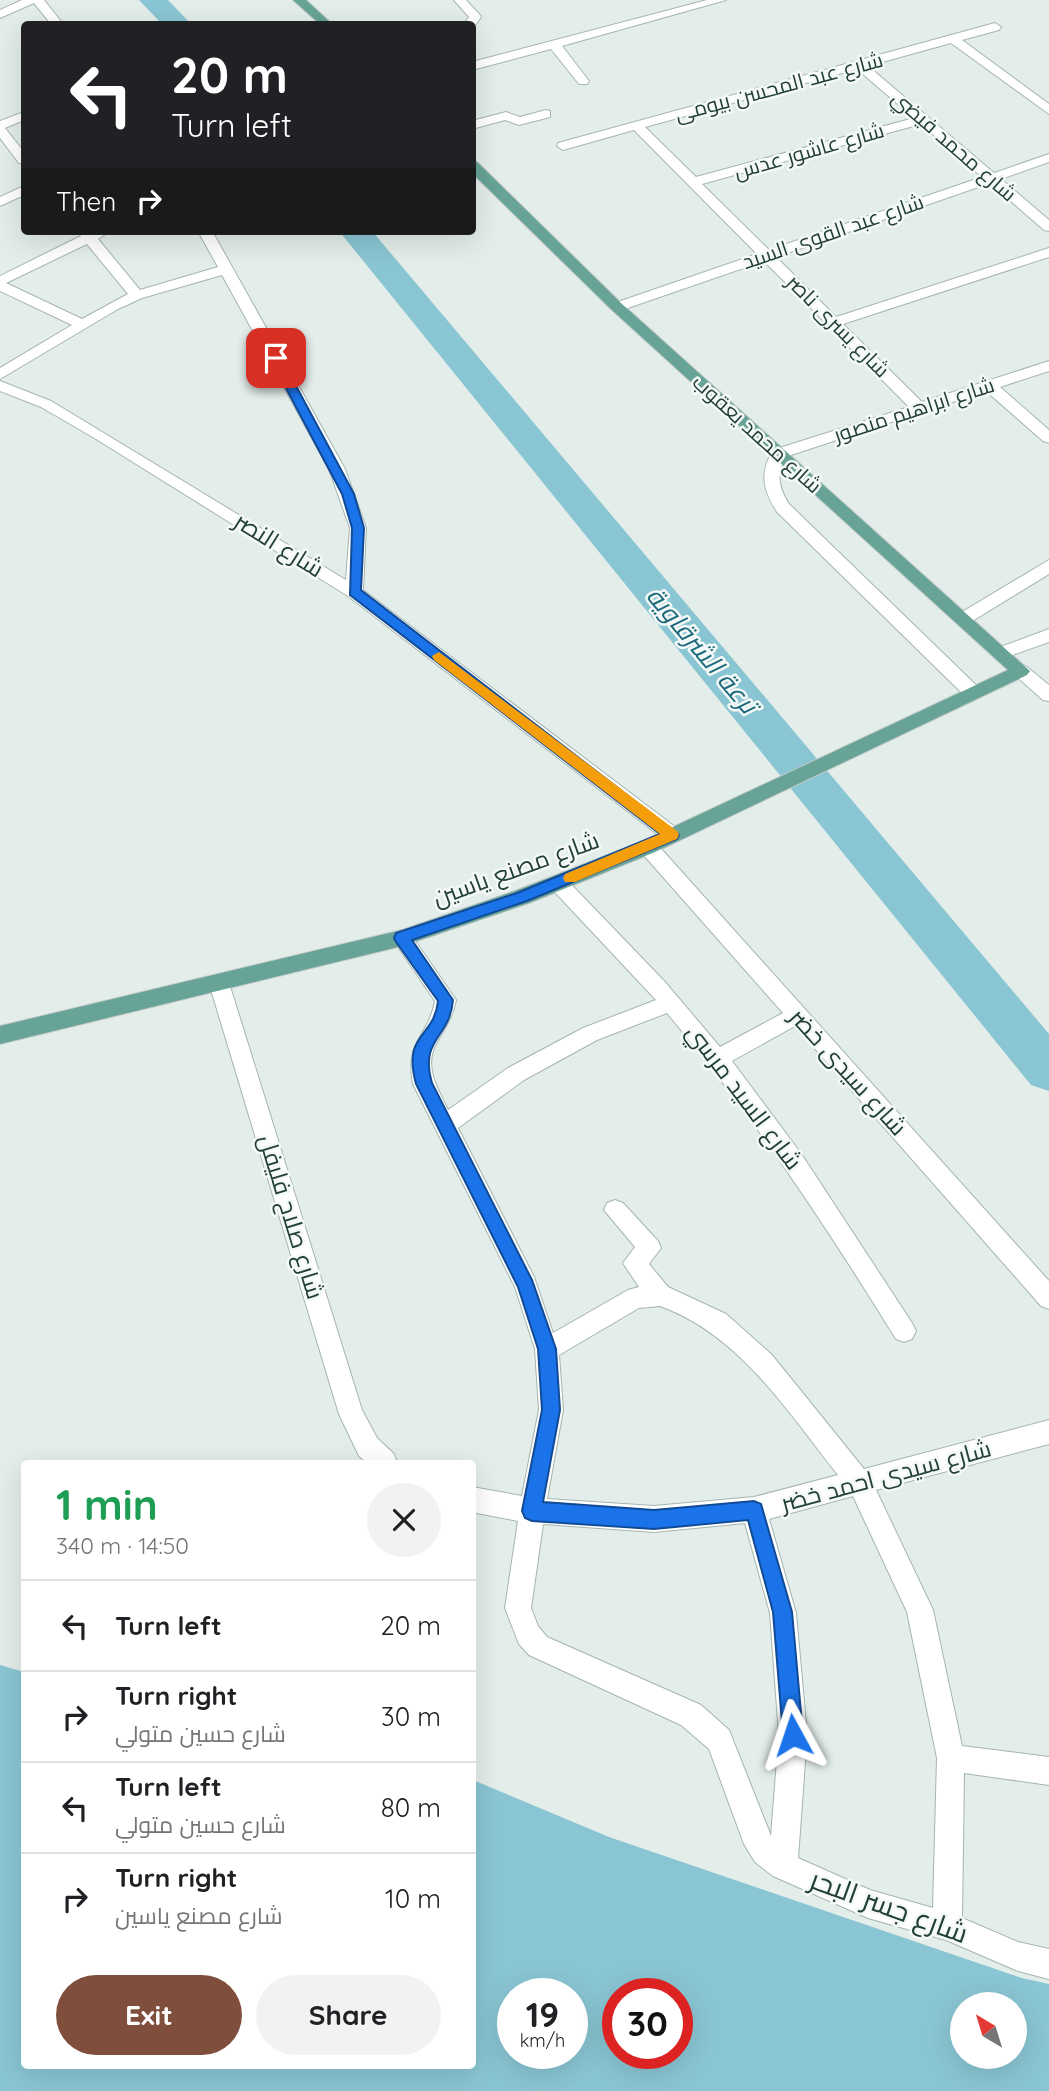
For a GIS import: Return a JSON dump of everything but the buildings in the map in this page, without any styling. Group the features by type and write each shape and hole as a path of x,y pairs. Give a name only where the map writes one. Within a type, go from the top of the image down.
{"main road":[{"path":"299,0 323,21"},
{"name":"شارع محمد يعقوب","path":"476,169 617,307 1021,671"},
{"name":"شارع مصنع ياسين","path":"0,1035 401,938 558,883 648,847 1021,671"}],"street":[{"path":"0,14 32,0"},
{"path":"38,0 55,21"},
{"path":"460,0 475,17 472,21"},
{"path":"476,65 720,0"},
{"name":"شارع عبد المحسن بيومى","path":"563,146 995,27"},
{"path":"953,39 1049,110"},
{"path":"554,44 583,81"},
{"name":"شارع محمد فيضي","path":"860,65 1049,227"},
{"path":"476,124 506,116 522,120 546,114"},
{"path":"0,125 21,117"},
{"name":"شارع عاشور عدس","path":"694,183 923,119"},
{"name":"شارع يسرى ناصر","path":"637,126 919,408"},
{"path":"0,130 21,156"},
{"name":"شارع عبد القوى السيد","path":"617,307 1049,158"},
{"path":"0,202 21,192"},
{"path":"0,284 84,235"},
{"path":"87,235 137,295"},
{"path":"207,235 337,469 348,494 358,528 355,592"},
{"path":"834,322 1049,252"},
{"path":"0,374 113,306 137,295 226,269"},
{"path":"0,284 82,324"},
{"name":"شارع ابراهيم منصور","path":"779,453 1049,366"},
{"path":"988,385 1049,438"},
{"name":"شارع النصر","path":"0,386 47,404 355,592 672,835"},
{"path":"779,453 771,466 769,480 773,494 783,508 973,693"},
{"path":"962,619 1049,566"},
{"path":"1001,653 1049,635"},
{"name":"شارع محمد يعقوب","path":"1021,671 1049,695"},
{"name":"شارع سيدى خضر","path":"648,847 1049,1298"},
{"name":"شارع السيد مرسي","path":"558,883 671,1003 717,1059 803,1175 904,1331"},
{"path":"401,938 446,1000 444,1016 422,1046 419,1065 424,1084 526,1285 547,1349 551,1410 532,1511"},
{"name":"شارع صلاح فليفل","path":"219,983 351,1414 377,1455"},
{"path":"446,1125 516,1074 590,1034 671,1003"},
{"path":"717,1059 797,1014"},
{"path":"615,1210 650,1248 634,1263 660,1296 718,1322 740,1339 764,1363 860,1484 920,1611 951,1758 947,1926"},
{"path":"547,1349 636,1298 660,1296"},
{"name":"شارع سيدى احمد خضر","path":"476,1500 532,1511 654,1519 754,1510 1049,1432"},
{"path":"754,1510 783,1612 792,1721 783,1866"},
{"name":"شارع جسر البحر","path":"532,1511 519,1608 528,1635 538,1646 691,1715 708,1728 719,1740 729,1761 754,1834 765,1852 783,1866 868,1903 947,1926 1018,1956 1049,1964"},
{"path":"951,1758 1049,1771"}],"water":[{"path":"0,1665 21,1671 21,2069 476,2069 476,1781 609,1837 1022,1978 1049,1984 1049,2091 0,2091"}],"waterway":[{"name":"ترعة الشرقاوية","path":"153,0 174,21"},
{"name":"ترعة الشرقاوية","path":"358,235 1049,1070"}],"slow traffic":[{"path":"439,656 672,835 570,878"}],"route":[{"path":"276,358 348,494 358,528 355,592 672,835 522,897 401,938 446,1000 444,1016 422,1046 419,1065 424,1084 526,1285 547,1349 551,1410 532,1511 654,1519 754,1510 783,1612 793,1735"}]}
